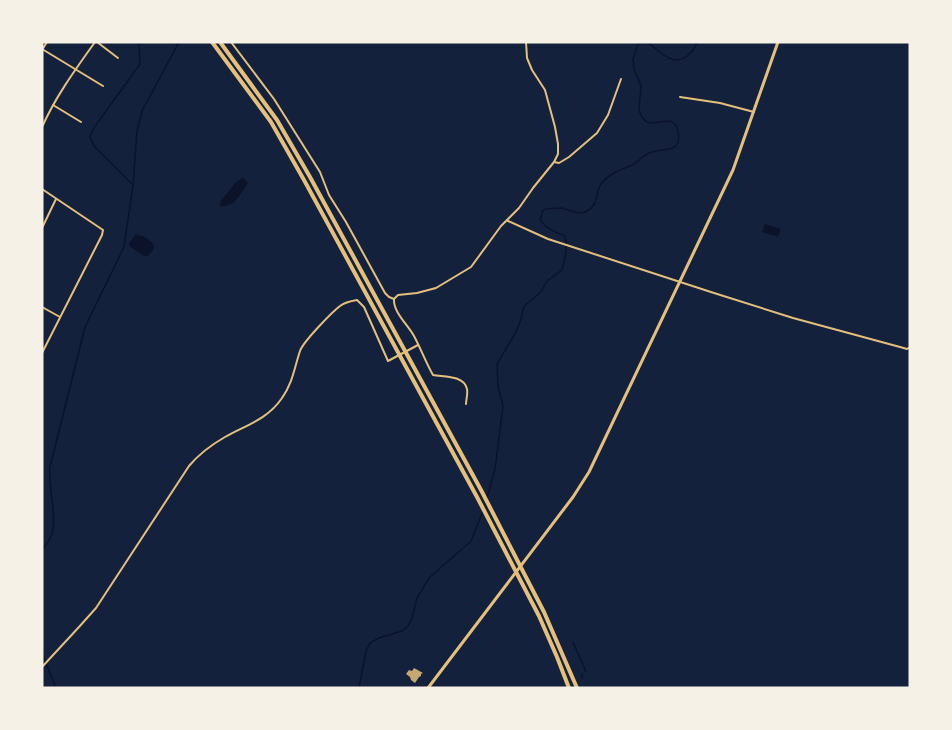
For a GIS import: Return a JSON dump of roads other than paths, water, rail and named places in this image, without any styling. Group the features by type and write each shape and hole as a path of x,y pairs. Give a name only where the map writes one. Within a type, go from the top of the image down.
{"main road":[{"path":"212,42 271,122 394,344 477,496 554,651 569,688"},
{"path":"220,42 277,120 310,177 481,490 544,612 577,688"}],"street":[{"path":"47,42 42,50 103,86"},
{"path":"42,127 52,105 74,69 96,42 118,58"},
{"path":"231,42 290,123 320,172 329,195 385,293 394,299"},
{"path":"394,299 398,295 436,288 465,272 554,162 558,154 555,127 545,90 527,58 526,42"},
{"path":"428,688 580,486 591,468 733,170 778,42"},
{"path":"554,162 559,163 569,157 597,134 608,115 621,79"},
{"path":"680,97 720,103 754,112"},
{"path":"52,105 81,122"},
{"path":"42,189 103,230 42,353"},
{"path":"42,228 56,199"},
{"path":"507,220 562,244 745,303 839,332 908,349 910,347"},
{"path":"394,299 395,307 414,336 433,375 463,382 467,388 466,404"},
{"path":"43,666 96,608 196,457 216,442 269,413 281,399 294,376 304,343 340,306 350,301 360,302 388,361 418,345"},
{"path":"42,307 60,317"}],"water":[{"path":"242,178 248,183 240,196 230,205 220,206 220,202"},
{"path":"765,224 781,229 778,237 762,232"},
{"path":"136,234 154,245 148,256 144,256 129,246"}],"waterway":[{"path":"132,184 94,146 90,137 93,129 140,64 139,42"},
{"path":"42,550 51,536 53,526 50,467 85,327 124,247 133,185 137,131 142,111 179,42"},
{"path":"487,498 495,469 503,406 498,386 497,364 516,332 524,306 541,292 547,281 562,270 565,257 565,236 548,228 540,220 543,210 561,208 577,213 587,211 595,202 599,187 608,177 634,164 647,154 674,148 679,139 676,125 672,122 647,122 639,111 641,86 634,69 633,59 638,44 641,42"},
{"path":"647,42 665,56 675,60 687,56 697,42"},
{"path":"359,688 366,651 370,643 402,631 408,626 417,598 429,578 471,541 483,511"},
{"path":"573,642 586,672"},
{"path":"42,653 56,688"}]}
